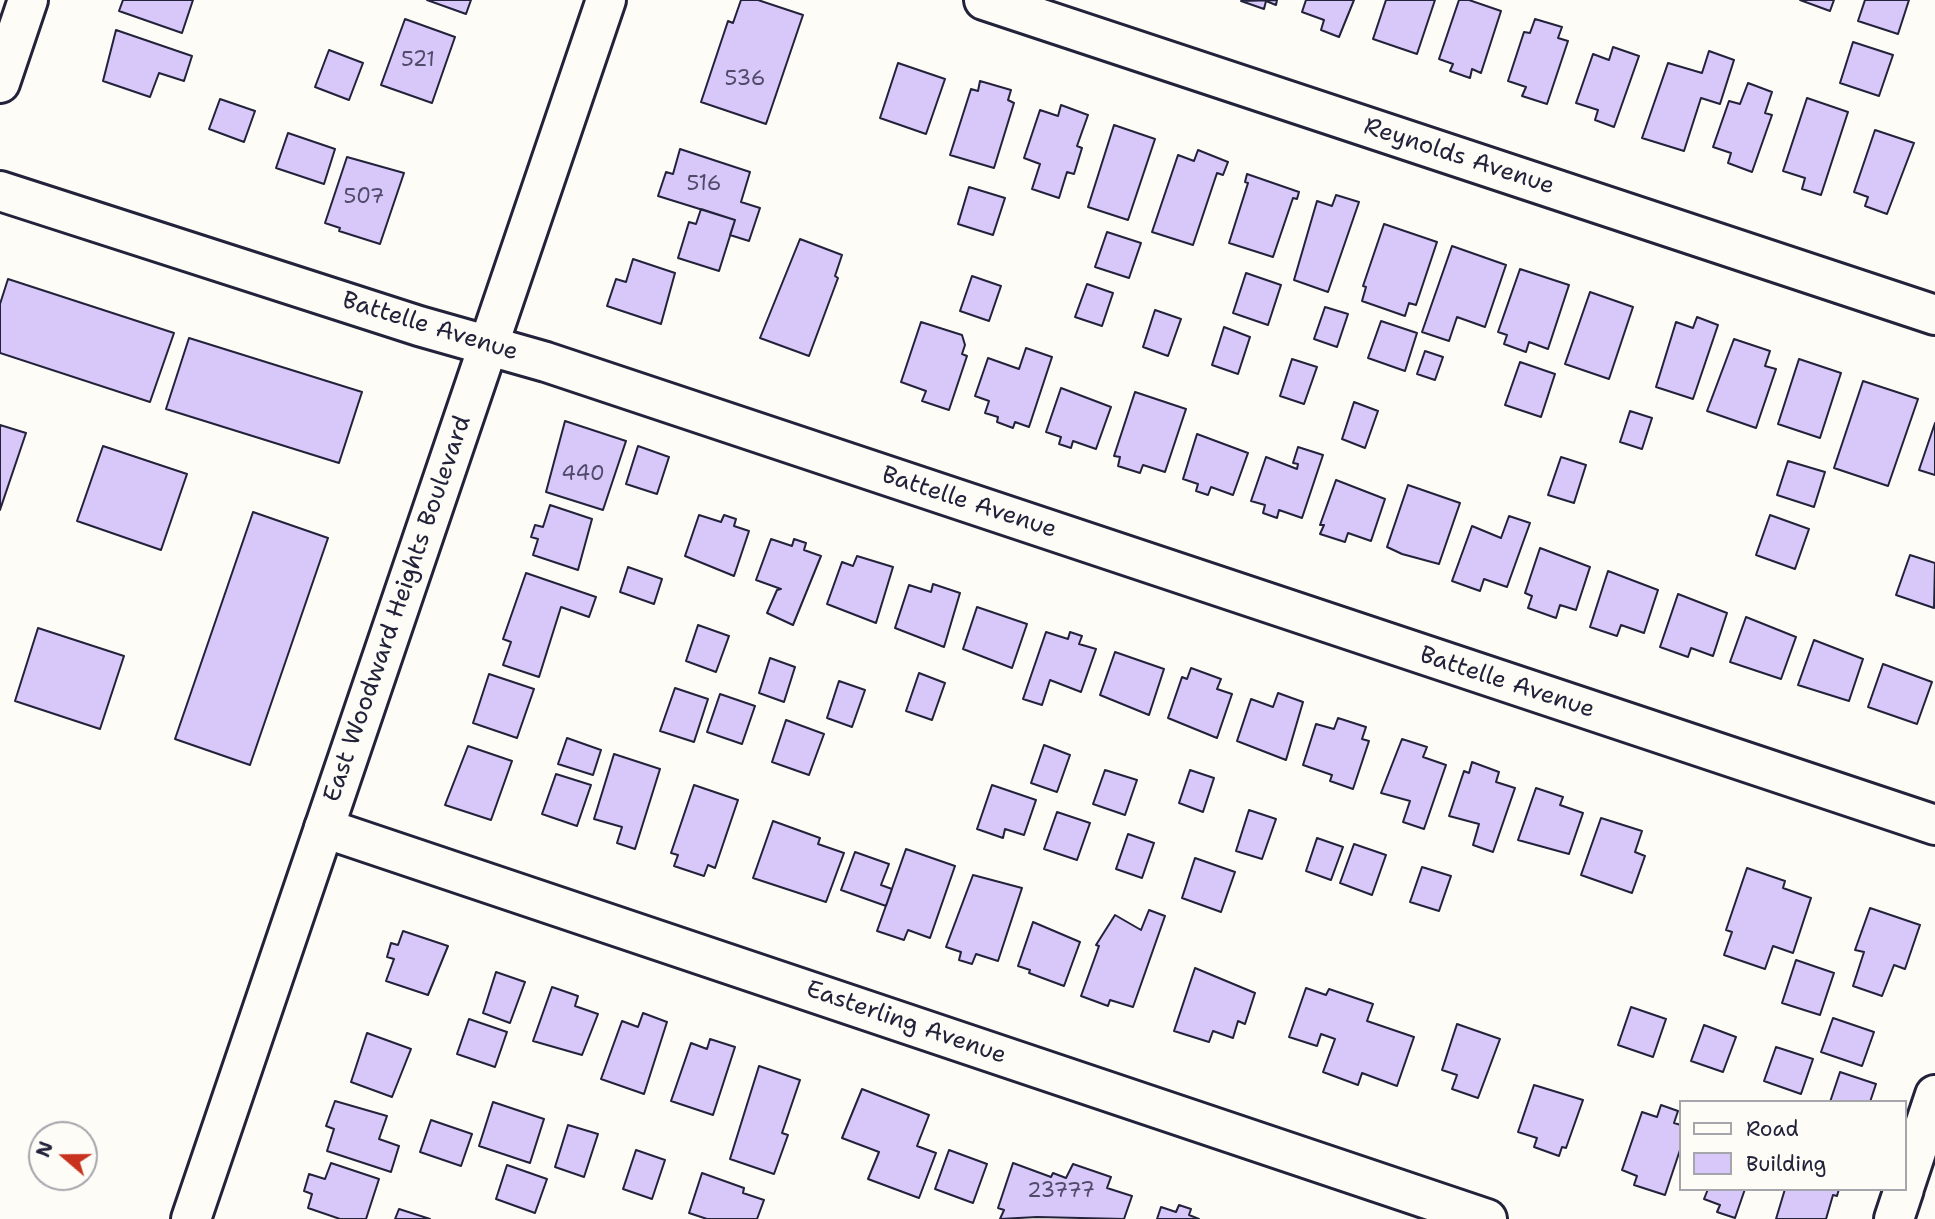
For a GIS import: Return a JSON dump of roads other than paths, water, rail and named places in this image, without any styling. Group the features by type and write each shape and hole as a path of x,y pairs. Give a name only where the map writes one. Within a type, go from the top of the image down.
{"street":[{"path":"0,83 28,0"},
{"name":"East Woodward Heights Boulevard","path":"191,1219 606,0"},
{"name":"Reynolds Avenue","path":"984,0 1935,315"},
{"name":"Battelle Avenue","path":"0,191 547,362 1935,825"},
{"name":"Easterling Avenue","path":"324,828 1487,1219"},
{"path":"1907,1178 1935,1095"},
{"path":"1894,1219 1903,1191"}]}
